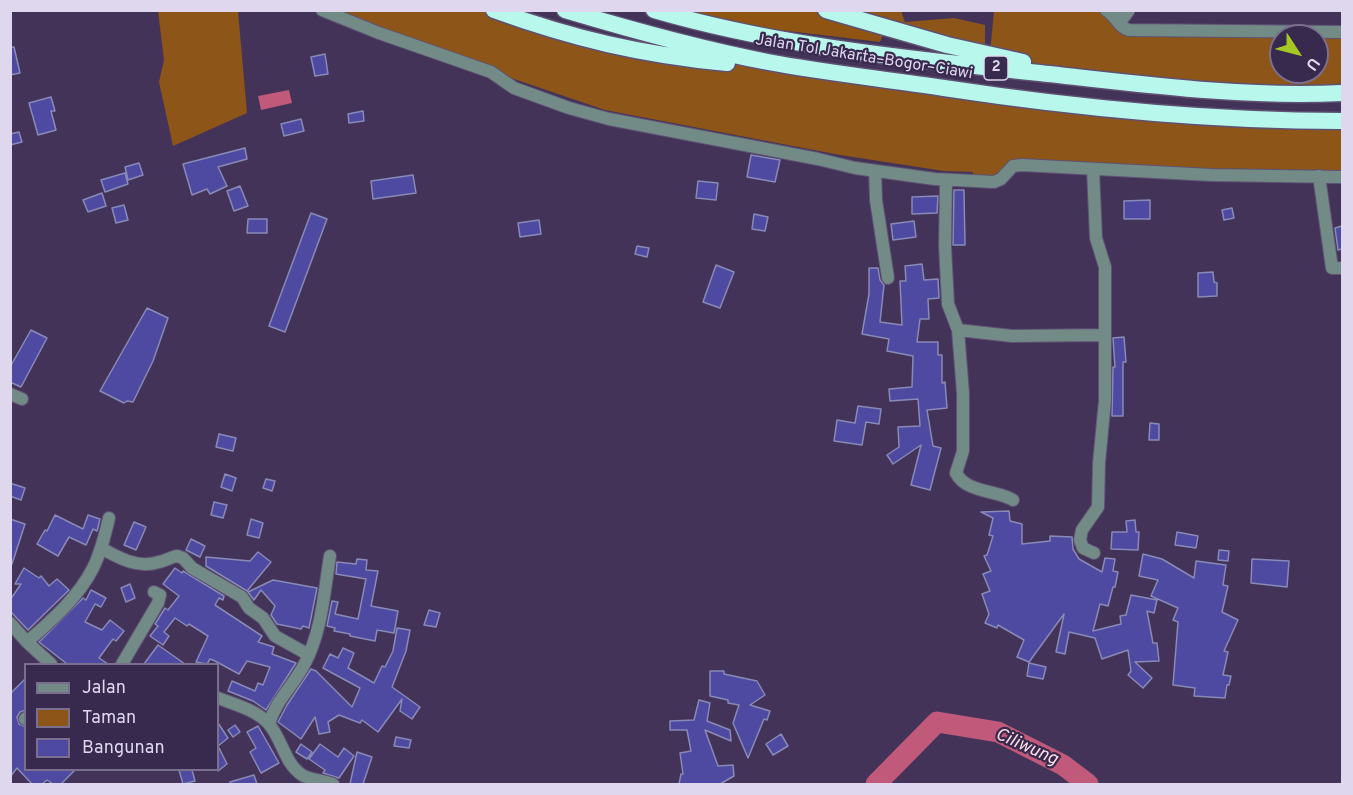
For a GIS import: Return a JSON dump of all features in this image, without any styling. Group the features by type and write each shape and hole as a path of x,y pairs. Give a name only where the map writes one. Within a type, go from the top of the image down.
{"highway":[{"path":"494,10 576,38 643,52 717,62 809,69"},
{"name":"Jalan Tol Jakarta–Bogor–Ciawi","path":"566,10 705,48 809,69 984,95 1139,112 1273,121 1342,122"},
{"name":"Jalan Tol Jakarta–Bogor–Ciawi","path":"654,10 760,35 854,52 1155,86 1304,95 1342,93"},
{"path":"826,10 947,45 1068,71 1155,86"}],"street":[{"path":"322,10 379,33 491,72 514,88 596,116 875,171 946,180 994,182 1001,179 1011,167 1016,165 1211,175 1342,177"},
{"path":"1109,13 1124,17 1129,10"},
{"path":"1109,13 1122,27 1130,30 1342,32"},
{"path":"1094,169 1096,238 1105,267 1105,400 1099,463 1099,501 1096,513 1082,530 1080,540 1083,548 1094,553"},
{"path":"875,171 876,200 888,278"},
{"path":"1319,176 1332,268 1342,268"},
{"path":"946,180 945,246 948,304 958,330 963,393 963,451 957,476 985,491 1013,500"},
{"path":"958,330 1012,336 1104,335"},
{"path":"27,642 57,615 77,592 94,566 109,519"},
{"path":"101,548 125,560 144,565 177,555 183,558 192,568 242,597 275,636 309,655"},
{"path":"269,724 278,702 300,672 309,655 318,630 330,556"},
{"path":"123,663 158,603 160,595 154,592"},
{"path":"10,623 50,663"},
{"path":"219,698 254,713 269,724 290,762 304,777 333,784"}],"green space":[{"path":"158,11 238,11 247,113 173,146 159,82 164,60"},
{"path":"322,11 494,11 576,38 945,88 1342,121 1342,177 1022,165 1004,176 970,182 973,172 944,171 840,155 605,110 379,33"},
{"path":"826,11 901,11 905,22 954,18 985,25 985,53"},
{"path":"994,11 1106,11 1122,27 1269,30 1269,84 1329,84 1329,32 1342,32 1342,93 1068,71 990,53"}],"shaded area":[{"path":"654,11 826,11 886,28 880,42 680,18"},
{"path":"289,90 292,103 261,110 258,96"}],"building":[{"path":"10,47 14,47 20,73 10,75"},
{"path":"325,54 328,74 315,76 311,57"},
{"path":"51,97 55,111 51,111 56,130 38,135 29,103"},
{"path":"363,111 364,121 349,123 348,114"},
{"path":"301,119 304,131 284,136 281,124"},
{"path":"19,132 22,142 10,145 10,134"},
{"path":"245,148 247,159 218,167 227,186 210,194 207,189 192,195 183,164"},
{"path":"751,155 780,160 775,182 747,177"},
{"path":"139,163 143,175 128,180 125,167"},
{"path":"125,173 128,184 105,192 101,180"},
{"path":"413,175 416,193 373,199 371,181"},
{"path":"698,181 718,183 716,200 696,198"},
{"path":"240,186 248,206 234,211 227,191"},
{"path":"954,190 964,190 965,245 953,245"},
{"path":"102,193 106,206 88,212 83,200"},
{"path":"938,196 937,213 912,214 912,197"},
{"path":"1150,200 1150,219 1124,219 1124,201"},
{"path":"124,205 128,220 116,223 112,208"},
{"path":"1232,208 1234,218 1224,220 1222,210"},
{"path":"311,213 327,219 285,332 269,326"},
{"path":"754,214 768,217 765,231 752,229"},
{"path":"248,219 267,219 267,233 247,233"},
{"path":"539,220 541,234 520,237 518,223"},
{"path":"914,221 916,237 893,240 891,224"},
{"path":"1342,226 1342,249 1338,250 1335,228"},
{"path":"637,246 649,248 647,257 635,254"},
{"path":"922,264 924,280 938,279 939,298 928,299 929,319 920,319 917,342 938,342 938,355 942,355 942,383 945,382 947,408 927,410 933,446 941,448 930,490 911,485 921,445 893,464 887,455 899,447 898,427 920,426 918,399 890,401 889,389 912,387 913,356 887,351 889,339 862,334 869,294 869,268 878,268 880,280 884,285 880,322 902,325 900,281 906,281 905,266"},
{"path":"716,265 734,272 720,308 703,302"},
{"path":"1213,272 1214,282 1217,283 1217,296 1198,297 1198,273"},
{"path":"147,308 168,318 153,361 133,402 124,403 100,391"},
{"path":"31,330 47,338 21,387 10,382 10,367"},
{"path":"1124,337 1126,362 1123,362 1123,416 1112,416 1113,367 1115,367 1113,338"},
{"path":"858,406 881,409 879,424 866,422 862,445 834,441 837,420 855,423"},
{"path":"1150,423 1159,424 1159,440 1149,440"},
{"path":"219,434 236,438 233,451 216,447"},
{"path":"225,474 236,478 232,491 221,487"},
{"path":"266,479 275,481 272,491 263,488"},
{"path":"10,483 25,488 21,500 10,496"},
{"path":"214,502 227,505 223,518 211,515"},
{"path":"1009,511 1010,521 1022,524 1022,544 1050,541 1050,536 1072,537 1073,549 1079,559 1102,572 1105,558 1115,559 1113,571 1118,572 1115,587 1113,587 1108,606 1100,604 1093,631 1121,624 1120,616 1126,615 1131,595 1157,600 1154,613 1147,611 1153,643 1157,643 1159,661 1135,662 1152,678 1143,688 1128,675 1131,671 1128,650 1102,659 1095,638 1069,632 1065,654 1056,652 1064,614 1029,662 1017,657 1024,640 998,625 997,628 985,623 989,614 982,594 990,591 983,574 991,571 984,556 987,555 993,536 989,535 993,518 981,512"},
{"path":"55,515 83,529 88,515 100,519 97,531 93,529 86,545 69,537 58,556 37,544"},
{"path":"10,519 25,524 12,564 10,564"},
{"path":"251,519 263,523 259,538 247,535"},
{"path":"1135,520 1136,532 1139,532 1138,550 1111,549 1112,532 1127,532 1126,521"},
{"path":"134,522 146,527 136,550 124,545"},
{"path":"1177,532 1198,536 1196,548 1175,545"},
{"path":"191,539 205,546 200,557 186,550"},
{"path":"1219,550 1229,551 1228,561 1218,560"},
{"path":"258,552 271,562 247,591 206,566 206,557 250,561"},
{"path":"1143,554 1162,559 1194,578 1196,561 1226,565 1223,585 1228,586 1222,612 1238,620 1224,651 1228,652 1223,675 1231,676 1225,698 1194,696 1195,688 1173,685 1178,622 1173,620 1178,608 1151,596 1158,580 1139,576"},
{"path":"357,559 367,560 366,570 378,571 371,606 398,611 394,633 377,630 375,641 334,631 335,628 327,626 332,601 338,602 335,614 358,619 366,579 336,574 337,562 356,564"},
{"path":"1252,559 1289,561 1287,587 1251,583"},
{"path":"24,568 39,578 41,576 49,586 57,579 69,590 28,630 10,611 10,600 21,584 15,584"},
{"path":"175,568 182,573 183,571 224,596 223,600 219,598 215,605 262,636 258,642 274,647 272,654 296,663 266,710 253,701 228,691 232,681 255,691 258,683 263,685 270,667 247,661 239,674 210,659 208,663 196,662 208,636 175,618 164,632 169,636 163,645 150,636 158,626 155,624 165,608 168,610 179,596 163,584"},
{"path":"273,580 317,588 309,628 303,626 301,629 277,624 271,615 275,606 261,590 254,600 248,592"},
{"path":"130,584 135,598 126,602 121,588"},
{"path":"91,590 106,598 101,607 95,604 85,622 102,630 110,620 124,631 116,641 113,639 99,658 106,663 66,663 39,642 83,598 86,600"},
{"path":"429,610 440,613 436,627 424,625"},
{"path":"397,628 410,630 406,651 392,687 420,707 412,719 400,711 402,699 378,732 362,720 360,723 339,715 328,722 330,732 319,734 315,717 301,739 278,722 311,669 316,671 352,707 360,688 323,668 330,654 338,658 343,648 354,653 348,668 374,683 382,666 385,667 393,651"},
{"path":"158,645 184,663 145,663"},
{"path":"1029,663 1046,667 1043,679 1027,676"},
{"path":"710,671 724,671 724,674 757,681 765,695 750,705 770,711 767,720 764,719 748,758 733,723 739,705 710,696"},
{"path":"24,680 24,711 17,717 19,724 24,726 24,771 74,771 61,784 53,784 47,780 42,784 32,784 17,768 10,777 10,694"},
{"path":"699,700 710,703 707,721 730,730 731,741 705,730 718,766 733,765 734,776 720,784 679,784 681,774 683,774 680,753 691,751 687,730 670,730 670,721 694,720"},
{"path":"219,724 228,738 219,745"},
{"path":"235,725 240,732 233,737 228,730"},
{"path":"258,726 279,763 261,773 250,752 256,748 247,732"},
{"path":"781,734 788,746 773,755 766,744"},
{"path":"396,737 411,740 409,748 394,746"},
{"path":"301,744 312,752 307,759 296,752"},
{"path":"320,744 338,757 344,748 354,756 339,778 323,773 325,770 309,759"},
{"path":"219,748 227,764 219,770"},
{"path":"357,752 372,757 363,784 350,784"},
{"path":"179,771 192,771 195,781 183,784"},
{"path":"254,775 257,784 230,784 230,782"}],"waterway":[{"name":"Ciliwung","path":"876,784 937,722 998,732 1063,765 1088,784"}]}
